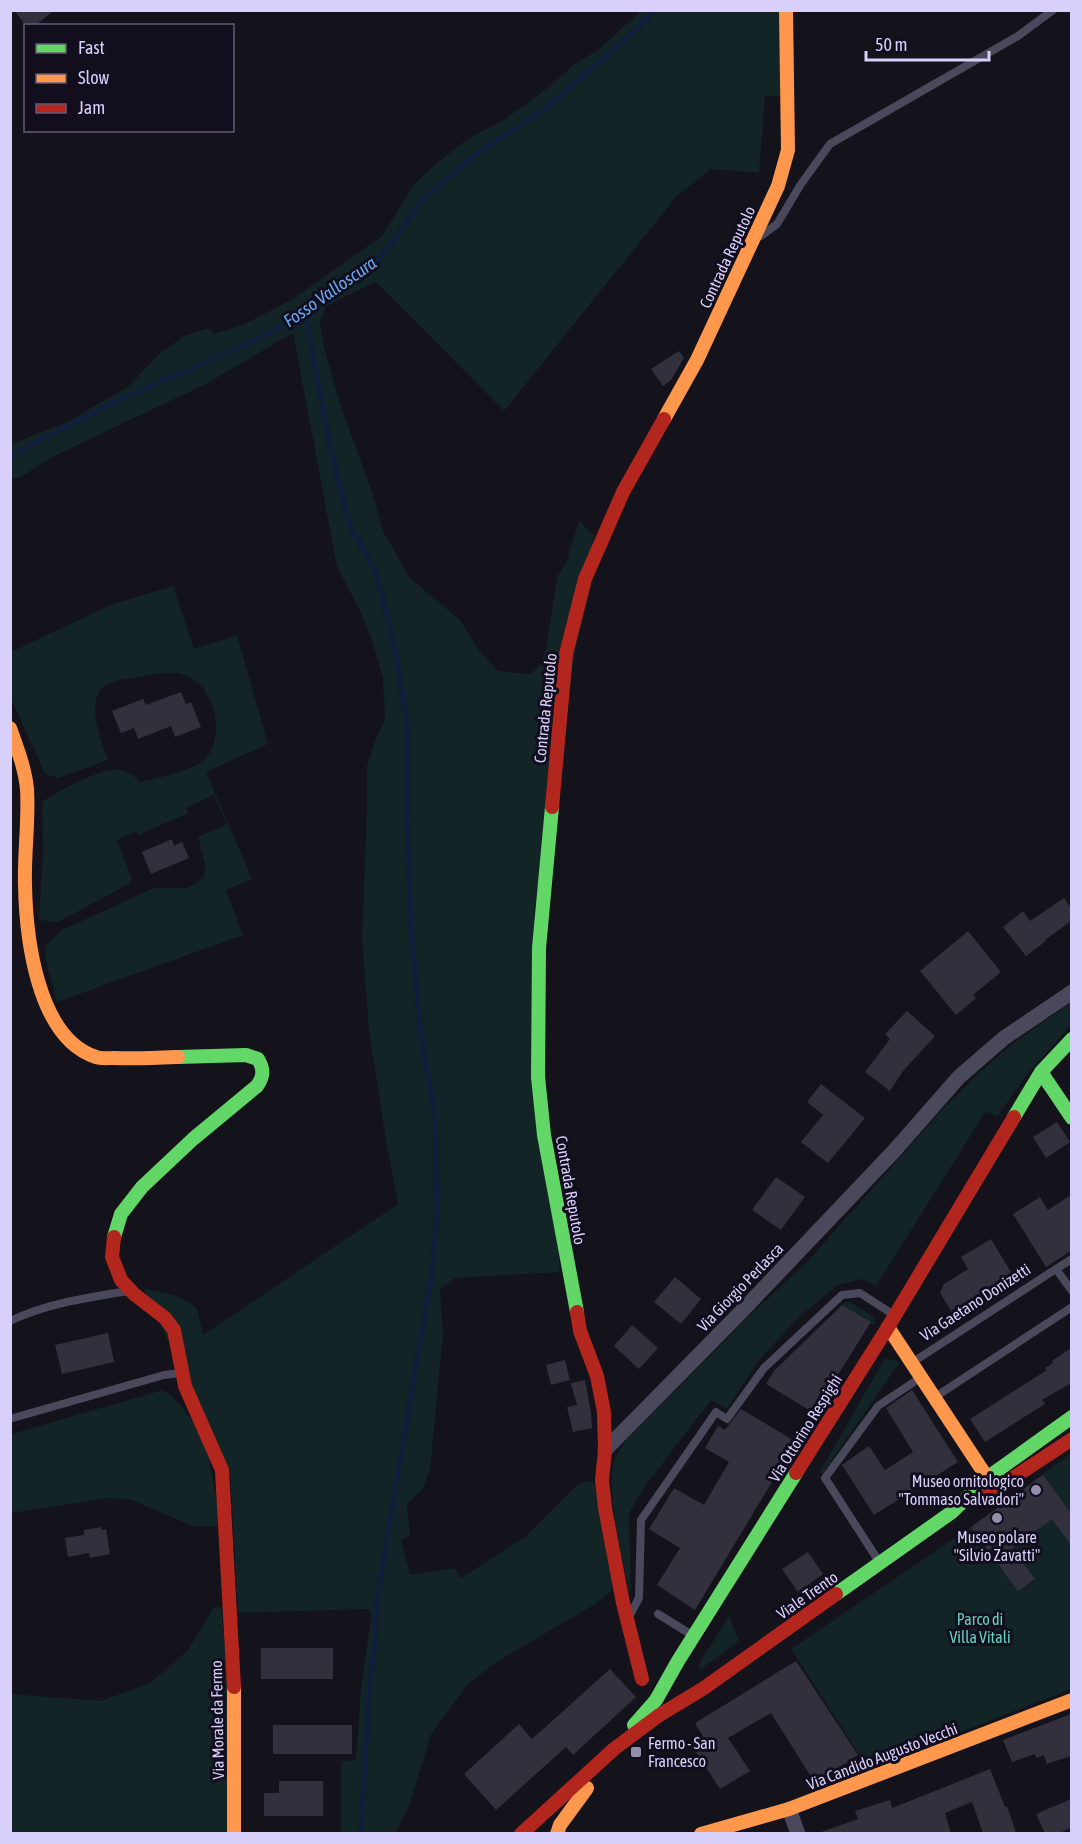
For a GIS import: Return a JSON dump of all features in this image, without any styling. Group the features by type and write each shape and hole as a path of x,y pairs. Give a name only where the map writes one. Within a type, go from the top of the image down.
{"street":[{"name":"Contrada Reputolo","path":"605,1450 604,1412 597,1376 580,1331 544,1135 538,1077 539,948 566,654 585,579 623,492 697,360 778,186 788,150 786,10"},
{"path":"10,728 22,761 27,789 25,885 29,942 40,987 56,1026 69,1041 96,1057 131,1059 246,1055 258,1059 264,1068 264,1077 257,1086 182,1148 141,1188 122,1214 113,1238 112,1257 116,1272 129,1291 164,1317 172,1327 178,1343 182,1373"},
{"name":"Via Giorgio Perlasca","path":"605,1450 741,1312 895,1150 959,1077 1004,1038 1071,992"},
{"name":"Via Ottorino Respighi","path":"575,1784 604,1751 649,1710 663,1689 693,1636 892,1321 1041,1072 1071,1038"},
{"path":"1041,1072 1071,1118"},
{"name":"Via Gaetano Donizetti","path":"892,1321 921,1377 996,1491"},
{"name":"Via Morale da Fermo","path":"182,1373 188,1398 216,1450 222,1470 235,1708 234,1833"},
{"name":"Viale Trento","path":"557,1833 583,1792 622,1752 681,1704 952,1512 987,1478 1071,1417"},
{"name":"Viale Trento","path":"952,1512 996,1491 1071,1439"},
{"path":"605,1450 602,1480 606,1508 642,1690 636,1723"},
{"path":"642,1690 663,1689"},
{"name":"Via Candido Augusto Vecchi","path":"701,1833 789,1809 1071,1700"},
{"name":"Viale Trento","path":"523,1832 614,1749 658,1716 681,1704"},
{"path":"789,1809 798,1833"},
{"path":"569,1813 570,1833"},
{"name":"Viale Trento","path":"523,1832 540,1829 549,1833"}],"lane":[{"path":"753,243 777,224 801,184 830,144 1018,36 1053,10"},
{"name":"Via Gaetano Donizetti","path":"912,1362 1071,1259"},
{"name":"Via Gaetano Donizetti","path":"1056,1269 1071,1291"},
{"path":"10,1321 56,1304 87,1296 129,1291"},
{"path":"627,1620 639,1598 641,1520 716,1412 727,1419 764,1368 842,1295 860,1293 892,1321"},
{"path":"934,1397 1071,1307"},
{"path":"13,1418 164,1375 182,1373"},
{"path":"880,1563 825,1478 878,1406 921,1377"},
{"path":"658,1614 693,1636"}],"green space":[{"path":"641,11 780,11 781,96 765,96 759,173 711,169 677,196 504,411 376,282 326,307 320,321 324,347 340,404 373,495 383,531 410,578 460,620 478,649 498,671 531,674 539,666 546,650 557,577 566,563 579,521 594,535 534,913 560,1272 455,1278 440,1290 443,1334 430,1470 422,1490 407,1504 410,1535 401,1540 410,1575 454,1568 461,1578 525,1537 577,1485 585,1481 594,1482 614,1583 610,1593 592,1606 495,1663 468,1684 431,1734 410,1804 395,1833 341,1833 341,1761 356,1760 361,1688 371,1618 369,1609 238,1613 230,1472 143,1288 178,1296 197,1308 203,1335 398,1204 369,1031 362,938 367,766 376,737 385,720 383,678 360,611 337,567 293,333 206,384 52,457 21,477 11,479 11,444 67,422 129,386 158,355 184,336 208,328 214,334 243,325 294,298 382,236 414,184 438,162 466,140 504,120 542,92 576,63 598,50"},
{"path":"173,586 194,649 237,635 268,744 206,772 252,879 226,890 243,935 57,1002 46,961 45,946 62,930 154,888 187,888 198,882 204,875 205,865 198,837 227,824 214,795 186,808 188,813 139,835 137,831 117,840 132,880 129,884 58,922 39,920 43,850 42,802 75,783 103,772 123,771 131,774 140,782 192,767 204,760 211,750 216,726 210,700 195,680 184,675 162,673 112,682 103,687 97,696 95,706 98,729 108,760 58,778 45,774 11,698 11,652 110,605"},
{"path":"1071,1002 1071,1025 1026,1076 997,1117 986,1111 876,1286 863,1279 838,1285 800,1316 759,1360 727,1409 711,1400 646,1485 629,1513 631,1597 612,1492 614,1462 625,1441 753,1312 807,1262 941,1111 982,1070 1010,1046"},
{"path":"850,1302 875,1318 874,1325 842,1305"},
{"path":"885,1358 900,1362 823,1473 819,1473"},
{"path":"163,1390 173,1397 204,1434 222,1526 193,1526 131,1500 109,1498 11,1513 11,1434"},
{"name":"Parco di Villa Vitali","path":"1071,1453 1071,1689 868,1768 791,1649 971,1527"},
{"path":"214,1607 221,1607 231,1711 228,1833 11,1834 11,1694 101,1701 150,1683 188,1650"},
{"path":"729,1616 739,1641 700,1670 699,1664"},
{"path":"851,1760 858,1772 816,1783"}],"building":[{"path":"14,10 54,10 37,24 24,24"},
{"path":"679,351 684,358 671,380 663,386 651,369"},
{"path":"181,692 186,704 191,702 201,727 175,737 171,726 138,739 134,728 121,733 112,711 143,699 146,705"},
{"path":"172,839 174,846 182,842 189,858 151,874 142,852"},
{"path":"1064,898 1071,908 1071,921 1026,956 1003,927 1023,911 1030,921"},
{"path":"968,931 1001,972 973,995 976,998 956,1015 920,971"},
{"path":"907,1011 935,1036 903,1071 890,1091 865,1072 890,1039 885,1034"},
{"path":"821,1084 865,1118 828,1163 801,1142 823,1115 807,1102"},
{"path":"1057,1122 1070,1142 1046,1158 1033,1137"},
{"path":"776,1177 805,1197 781,1230 752,1210"},
{"path":"1071,1195 1071,1251 1046,1267 1013,1214 1040,1197 1048,1210"},
{"path":"991,1239 1018,1284 958,1322 940,1293 944,1284 968,1269 961,1257"},
{"path":"675,1277 701,1299 681,1324 654,1302"},
{"path":"842,1305 871,1322 814,1413 766,1384 774,1371"},
{"path":"632,1325 658,1348 639,1369 614,1346"},
{"path":"108,1333 114,1362 62,1374 55,1345"},
{"path":"1071,1348 1071,1383 1042,1400 1045,1404 985,1442 970,1419 1047,1370 1045,1368 1053,1363 1052,1361"},
{"path":"565,1360 570,1380 551,1385 546,1365"},
{"path":"585,1380 592,1428 573,1432 567,1407 577,1405 571,1383"},
{"path":"912,1390 958,1462 874,1515 842,1465 869,1446 885,1470 913,1452 886,1408"},
{"path":"741,1409 796,1442 695,1610 657,1585 680,1548 649,1529 674,1488 704,1505 729,1462 705,1448 718,1426 725,1430"},
{"path":"1043,1475 1071,1513 1071,1545 1052,1519 1012,1548 1035,1579 1018,1591 971,1527"},
{"path":"101,1527 102,1530 106,1529 110,1554 90,1558 89,1553 68,1557 65,1538 84,1535 84,1530"},
{"path":"808,1552 823,1574 798,1592 782,1569"},
{"path":"261,1648 333,1648 333,1679 261,1679"},
{"path":"796,1661 858,1755 815,1783 771,1713 728,1738 750,1771 720,1789 692,1746 704,1738 695,1723"},
{"path":"610,1669 636,1697 573,1755 566,1747 496,1810 464,1774 519,1724 532,1739"},
{"path":"1071,1714 1071,1756 1047,1764 1044,1755 1036,1758 1035,1754 1012,1762 1003,1740"},
{"path":"273,1725 352,1725 352,1754 273,1754"},
{"path":"990,1769 1005,1807 1007,1806 1016,1833 983,1833 972,1802 945,1813 951,1833 821,1833 858,1819 855,1811 890,1800 892,1808"},
{"path":"279,1781 323,1781 323,1816 264,1816 264,1793 279,1793"},
{"path":"1071,1799 1071,1828 1059,1833 1045,1833 1036,1814"}],"waterway":[{"name":"Fosso Valloscura","path":"10,456 112,403 258,339 305,312 373,264 392,244 427,195 479,152 544,110 637,29 654,10"},
{"path":"305,312 338,480 351,528 377,574 396,655 407,725 411,926 421,1035 435,1117 437,1212 433,1265 376,1604 376,1636 369,1689 361,1834"}],"traffic: fast":[{"path":"552,807 539,948 538,1077 544,1135 577,1312"},
{"path":"1014,1117 1041,1072 1072,1039"},
{"path":"114,1237 121,1214 142,1187 193,1139 257,1086 262,1076 258,1059 246,1055 178,1057"},
{"path":"1041,1072 1072,1118"},
{"path":"836,1594 952,1512 987,1478 1072,1417"},
{"path":"634,1725 656,1700 796,1473"}],"traffic: slow":[{"path":"664,419 697,360 778,186 788,150 786,10"},
{"path":"10,728 23,766 27,789 25,873 28,931 32,957 48,1008 60,1029 76,1046 96,1057 178,1057"},
{"path":"888,1327 996,1491"},
{"path":"234,1687 234,1834"},
{"path":"701,1834 789,1809 1072,1700"},
{"path":"557,1834 560,1825 587,1788"}],"traffic: jam":[{"path":"552,807 566,654 585,579 623,492 664,419"},
{"path":"796,1473 888,1327 1014,1117"},
{"path":"114,1237 112,1257 121,1280 134,1294 165,1318 174,1330 185,1386 222,1470 234,1687"},
{"path":"577,1312 580,1331 597,1376 604,1412 605,1450 602,1480 605,1508 623,1603 642,1679"},
{"path":"987,1495 1072,1439"},
{"path":"521,1834 614,1749 658,1716 704,1688 836,1594"}],"place":[{"name":"Museo ornitologico \"Tommaso Salvadori\"","path":"1036,1490"},
{"name":"Museo polare \"Silvio Zavatti\"","path":"997,1518"},
{"name":"Fermo - San Francesco","path":"636,1752"}]}
